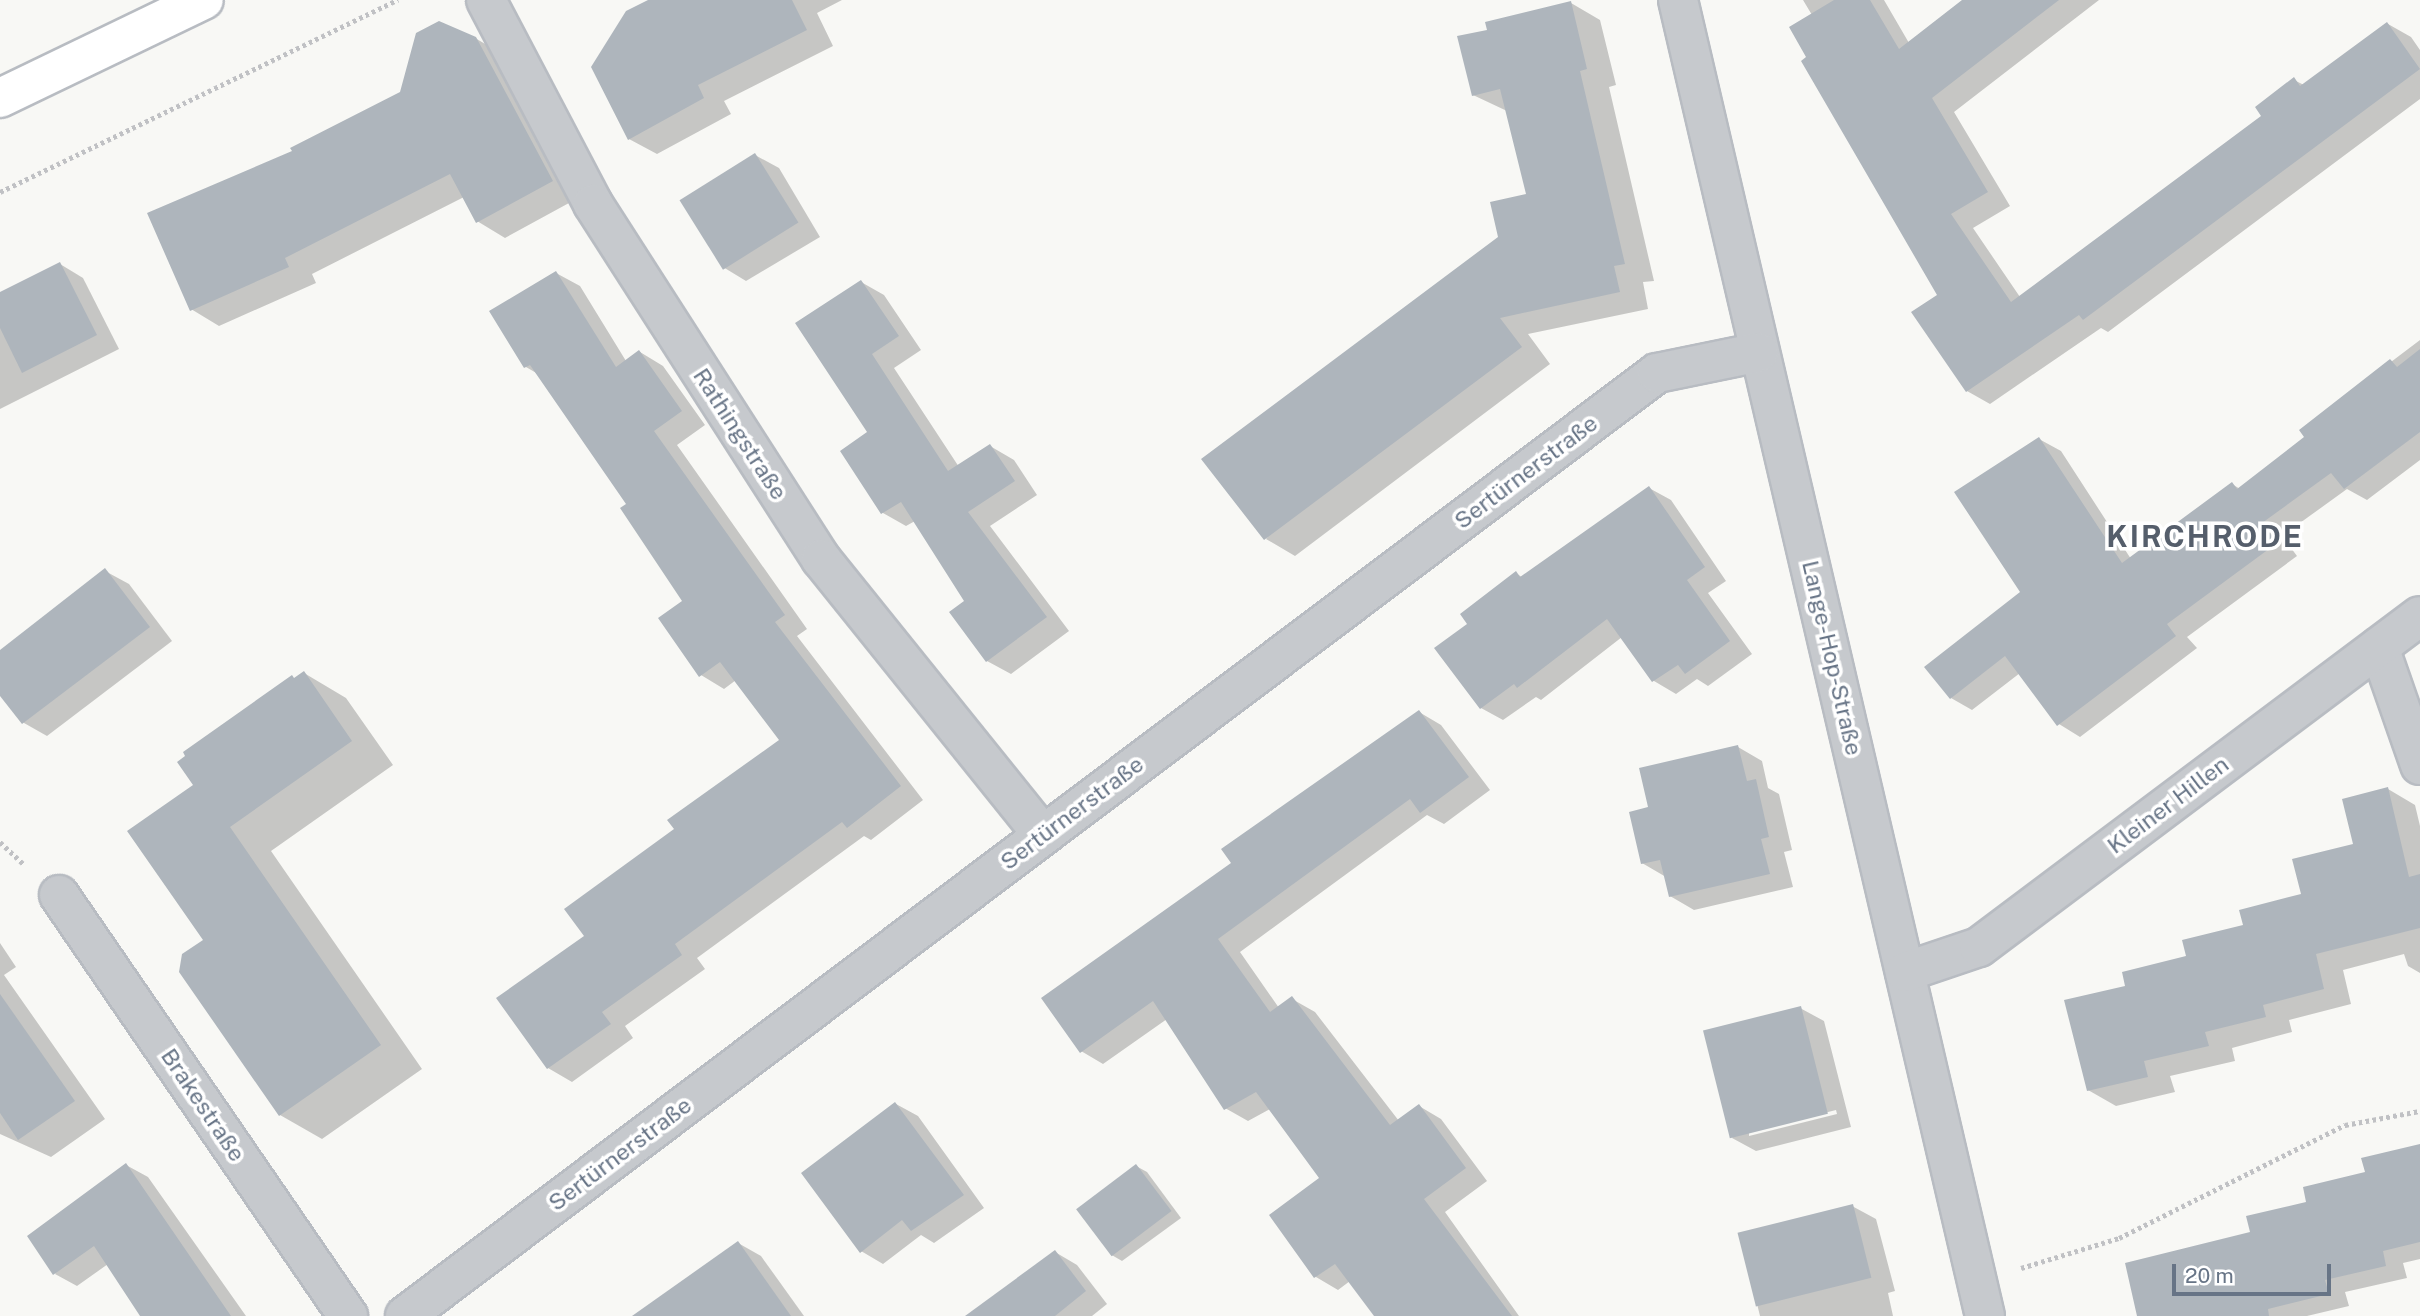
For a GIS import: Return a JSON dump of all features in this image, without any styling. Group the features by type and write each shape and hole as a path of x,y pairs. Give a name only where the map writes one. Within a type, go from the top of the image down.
{"street":[{"path":"0,98 204,0"},
{"name":"Rathingstraße","path":"486,0 593,204 821,559 1043,835"},
{"name":"Lange-Hop-Straße","path":"1678,0 1981,1299"},
{"name":"Sertürnerstraße","path":"405,1316 1657,373 1759,352"},
{"name":"Kleiner Hillen","path":"1905,972 1979,947 2420,616"},
{"path":"2379,648 2420,765"},
{"name":"Brakestraße","path":"59,895 348,1316"}],"path":[{"path":"0,192 398,0"},
{"path":"1981,1299 2119,1238 2345,1125 2420,1111"}],"building":[{"path":"648,0 792,0 807,30 698,85 704,98 628,140 591,67 626,11"},
{"path":"1834,0 1870,0 1899,49 1962,0 2059,0 1932,98 1988,192 1951,214 2011,302 2261,116 2255,107 2294,77 2300,86 2387,22 2420,69 2083,320 2079,315 1966,392 1911,312 1937,295 1801,61 1806,57 1789,27"},
{"path":"1571,1 1587,69 1580,71 1625,264 1614,266 1620,292 1500,318 1522,347 1264,540 1201,459 1498,237 1490,202 1526,194 1500,89 1472,96 1457,36 1487,30 1485,22"},
{"path":"439,21 476,37 553,181 476,223 450,174 285,258 289,267 190,311 147,213 292,151 290,148 400,92 416,33"},
{"path":"755,153 798,223 723,270 680,200"},
{"path":"60,262 97,335 22,373 0,328 0,292"},
{"path":"556,271 616,367 639,350 682,411 654,431 785,615 775,622 901,786 847,828 842,822 675,944 682,955 602,1012 611,1024 547,1069 496,998 584,936 564,909 674,829 667,820 779,740 720,662 699,677 658,618 682,601 620,508 626,504 530,365 524,368 489,311"},
{"path":"861,280 899,336 872,354 948,471 990,444 1015,481 968,512 1047,617 986,662 949,612 964,601 901,502 881,514 840,451 867,432 795,323"},
{"path":"2420,349 2420,432 2344,489 2331,473 2262,523 2277,543 2167,624 2176,636 2057,726 2005,656 1950,699 1924,667 2020,592 1954,492 2039,437 2122,563 2232,482 2237,489 2304,437 2299,430 2390,359 2397,367"},
{"path":"1649,486 1705,567 1687,580 1730,641 1685,674 1678,665 1652,682 1607,619 1517,688 1514,684 1480,709 1434,648 1467,624 1460,614 1516,571 1520,577"},
{"path":"105,568 150,627 22,724 0,696 0,650"},
{"path":"304,671 352,741 230,827 381,1045 279,1116 179,972 182,954 203,940 127,831 193,785 177,762 185,756 183,752 292,675 294,678"},
{"path":"1419,710 1469,777 1420,813 1410,799 1218,939 1270,1012 1292,996 1390,1125 1419,1104 1466,1168 1424,1199 1512,1316 1374,1316 1335,1264 1314,1278 1269,1215 1319,1178 1256,1092 1224,1110 1153,1001 1080,1053 1041,998 1231,863 1221,849"},
{"path":"1738,745 1747,781 1756,779 1769,837 1761,839 1770,874 1669,897 1660,860 1641,864 1629,812 1648,807 1639,768"},
{"path":"2388,787 2409,877 2420,874 2420,928 2316,954 2324,989 2263,1005 2266,1017 2205,1032 2209,1046 2144,1061 2148,1077 2087,1091 2064,1000 2125,986 2122,972 2186,956 2182,940 2243,925 2239,910 2301,894 2292,859 2353,844 2342,799"},
{"path":"0,994 75,1101 18,1140 0,1113"},
{"path":"1801,1006 1828,1114 1730,1138 1703,1030"},
{"path":"895,1102 964,1195 911,1231 902,1220 860,1253 801,1173"},
{"path":"2420,1144 2420,1242 2383,1251 2386,1266 2325,1280 2329,1294 2268,1309 2269,1316 2137,1316 2125,1263 2250,1232 2246,1216 2306,1202 2303,1187 2365,1172 2361,1158"},
{"path":"126,1163 231,1316 140,1316 94,1246 53,1275 27,1236"},
{"path":"1136,1164 1172,1211 1112,1256 1076,1209"},
{"path":"1853,1204 1871,1278 1756,1307 1738,1233"},
{"path":"738,1241 791,1316 632,1316"},
{"path":"1055,1250 1086,1291 1055,1316 965,1316"}],"district":[{"name":"KIRCHRODE","path":"2205,536"}]}
